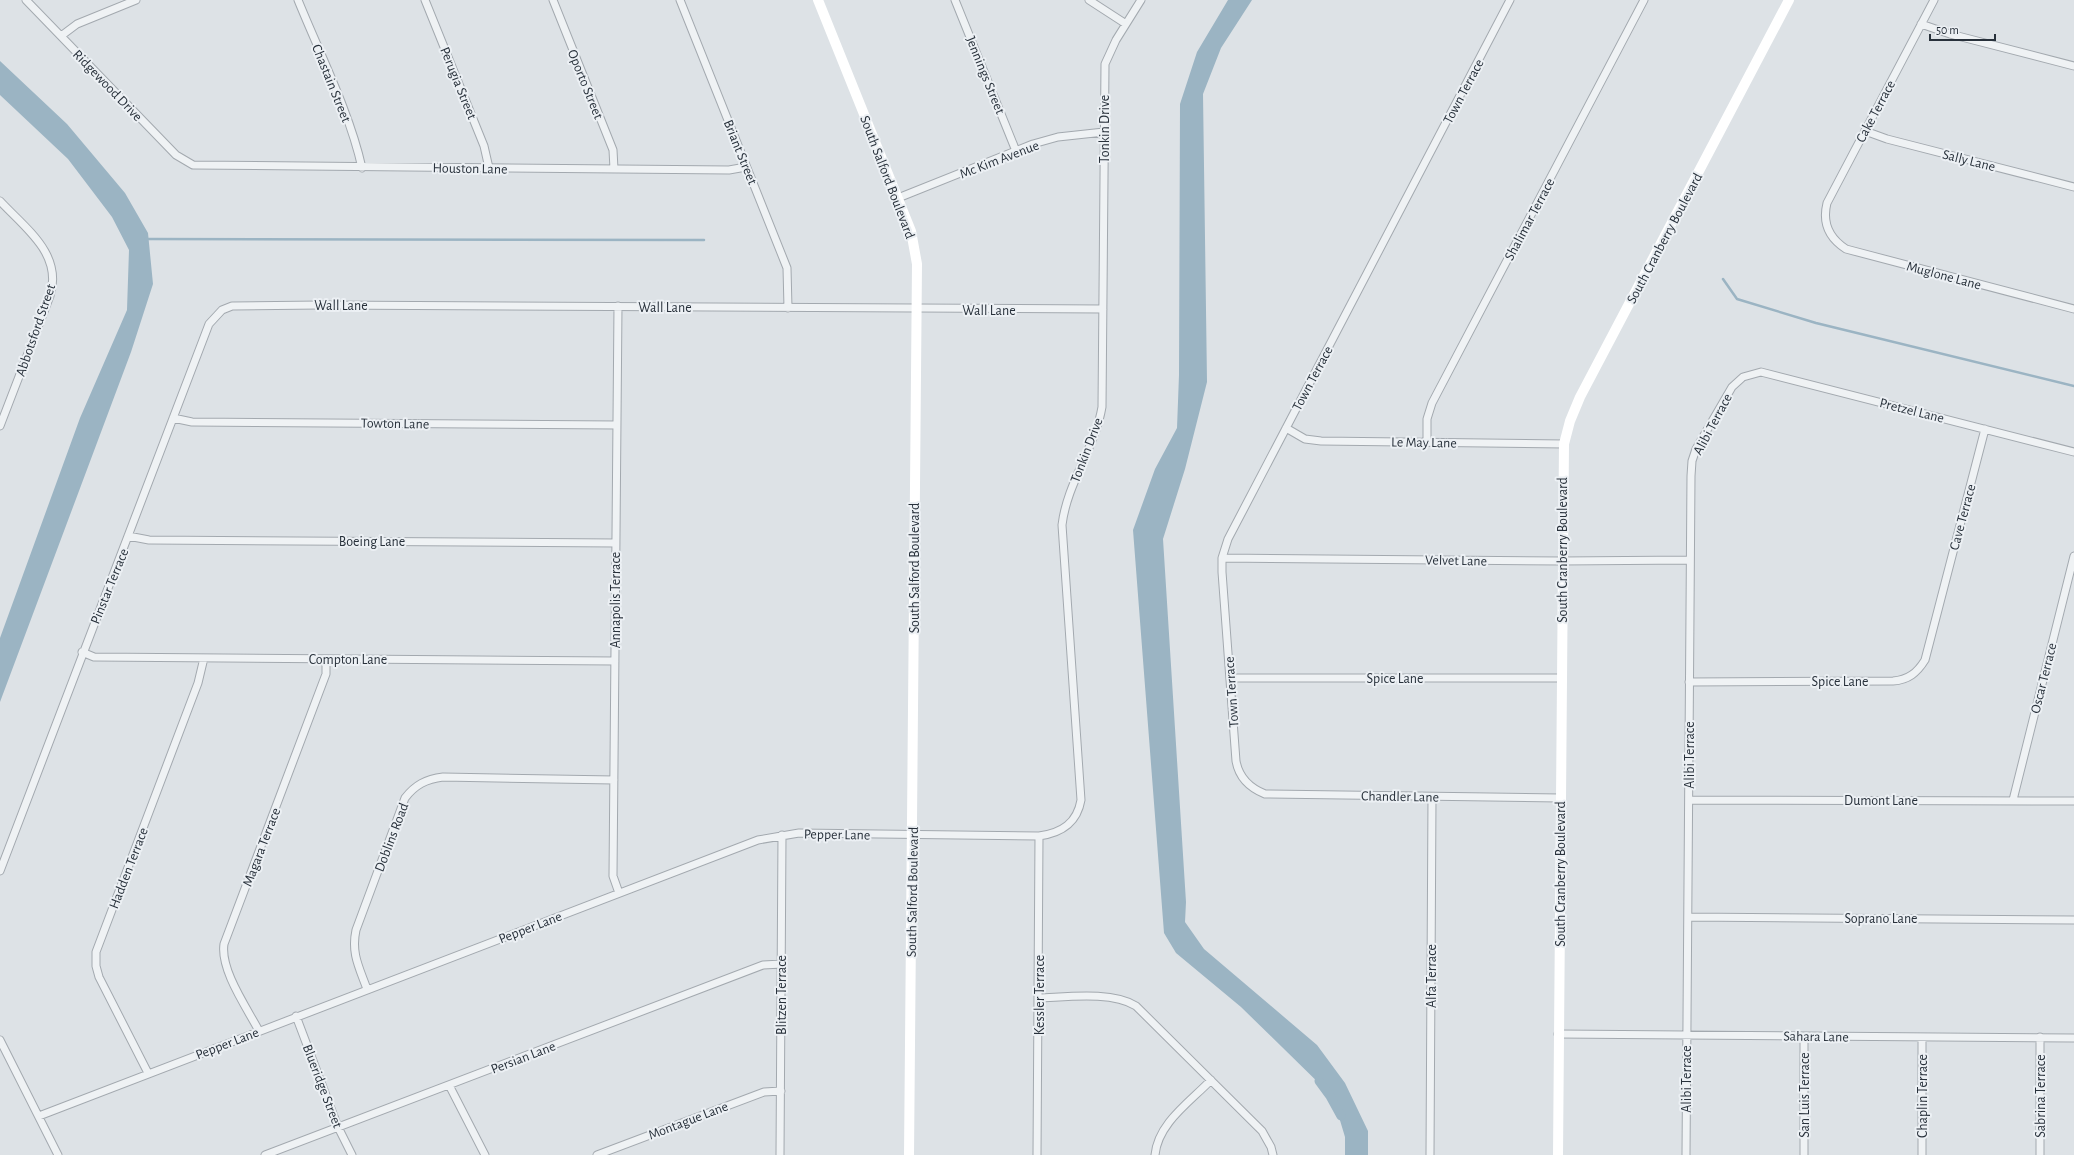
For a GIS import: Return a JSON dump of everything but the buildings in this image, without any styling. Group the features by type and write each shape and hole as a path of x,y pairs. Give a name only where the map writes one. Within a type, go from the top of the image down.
{"street":[{"name":"Ridgewood Drive","path":"26,0 176,155 193,165"},
{"path":"61,36 78,24 136,0"},
{"name":"Chastain Street","path":"298,0 345,113 358,148 362,168"},
{"name":"Perugia Street","path":"426,0 484,146 489,168"},
{"name":"Oporto Street","path":"553,0 613,150 614,169"},
{"name":"Briant Street","path":"680,0 787,268 788,308"},
{"name":"South Salford Boulevard","path":"818,0 898,198 915,249 909,1155"},
{"name":"Jennings Street","path":"955,0 1016,151"},
{"path":"1089,0 1126,24"},
{"name":"Tonkin Drive","path":"1039,836 1056,833 1070,824 1076,815 1081,800 1062,525 1066,502 1101,414 1105,220 1105,64 1110,51 1141,0"},
{"name":"Town Terrace","path":"1244,780 1237,768 1236,761 1222,558 1228,539 1510,0"},
{"name":"Shalimar Terrace","path":"1427,442 1427,419 1432,403 1644,0"},
{"name":"South Cranberry Boulevard","path":"1558,1155 1564,444 1570,421 1580,397 1789,0"},
{"name":"Cake Terrace","path":"1826,225 1825,213 1827,203 1934,0"},
{"path":"1921,24 1950,34 2074,66"},
{"name":"Sally Lane","path":"1865,131 1887,139 2074,187"},
{"name":"Mc Kim Avenue","path":"898,198 1016,151 1058,137 1104,132"},
{"name":"Houston Lane","path":"193,165 362,168 730,170 746,167"},
{"name":"Abbotsford Street","path":"0,201 37,239 49,256 53,280 50,296 0,426"},
{"name":"Muglone Lane","path":"1826,225 1833,240 1846,249 2074,309"},
{"name":"Wall Lane","path":"228,307 320,305 618,306 915,310 1103,309"},
{"name":"Annapolis Terrace","path":"618,306 613,876 619,893"},
{"name":"Pinstar Terrace","path":"0,871 82,652 209,324 215,315 228,307"},
{"name":"Pretzel Lane","path":"1749,374 1761,372 2074,452"},
{"name":"Alibi Terrace","path":"1686,1155 1692,461 1696,449 1732,387 1743,377 1749,374"},
{"name":"Towton Lane","path":"173,418 192,422 617,425"},
{"name":"Le May Lane","path":"1286,428 1305,439 1321,441 1564,444"},
{"name":"Cave Terrace","path":"1939,605 1985,429"},
{"name":"Boeing Lane","path":"128,536 149,540 616,543"},
{"name":"Oscar Terrace","path":"2013,800 2074,556"},
{"name":"Velvet Lane","path":"1222,558 1562,561 1690,560"},
{"name":"Spice Lane","path":"1690,682 1893,681 1905,679 1919,669 1925,660 1939,605"},
{"name":"Compton Lane","path":"82,652 94,657 615,661"},
{"name":"Hadden Terrace","path":"148,1073 99,977 96,966 96,952 198,683 204,658"},
{"name":"Magara Terrace","path":"259,1031 226,968 222,952 326,674 326,659"},
{"name":"Spice Lane","path":"1230,678 1561,678"},
{"name":"Doblins Road","path":"367,989 354,955 356,930 405,798 416,786 429,780 443,777 614,780"},
{"name":"Chandler Lane","path":"1244,780 1252,788 1266,794 1560,798"},
{"name":"Alfa Terrace","path":"1430,1155 1432,797"},
{"name":"Dumont Lane","path":"1689,800 2074,801"},
{"name":"Pepper Lane","path":"38,1116 758,840 799,833 1039,836"},
{"name":"Blitzen Terrace","path":"780,1155 782,835"},
{"name":"Kessler Terrace","path":"1037,1155 1039,836"},
{"name":"Soprano Lane","path":"1688,917 2074,920"},
{"name":"Persian Lane","path":"265,1155 763,965 782,964"},
{"path":"1039,998 1114,997 1129,1001 1140,1009 1262,1131 1271,1147 1273,1155"},
{"name":"Blueridge Street","path":"296,1016 338,1127 352,1155"},
{"name":"Sahara Lane","path":"1558,1034 2074,1038"},
{"name":"San Luis Terrace","path":"1804,1036 1804,1155"},
{"name":"Chaplin Terrace","path":"1922,1037 1922,1155"},
{"name":"Sabrina Terrace","path":"2040,1037 2040,1155"},
{"path":"0,1040 58,1155"},
{"path":"1155,1155 1159,1136 1166,1124 1212,1080"},
{"path":"449,1085 485,1155"},
{"name":"Montague Lane","path":"597,1155 764,1092 781,1091"}],"water":[{"path":"1228,0 1252,0 1221,48 1203,94 1207,382 1185,469 1163,539 1186,902 1185,922 1204,949 1317,1045 1345,1083 1368,1131 1368,1155 1345,1155 1345,1137 1333,1097 1241,1007 1176,953 1164,933 1133,530 1155,469 1177,428 1179,375 1180,104 1197,52"},
{"path":"0,61 67,124 125,193 148,233 153,284 131,352 0,702 0,638 80,418 127,310 129,250 112,217 68,159 0,95"}],"waterway":[{"path":"146,239 704,240"},
{"path":"1723,279 1737,299 1816,323 2074,386"},
{"path":"1319,1081 1330,1096 1341,1116"}]}
